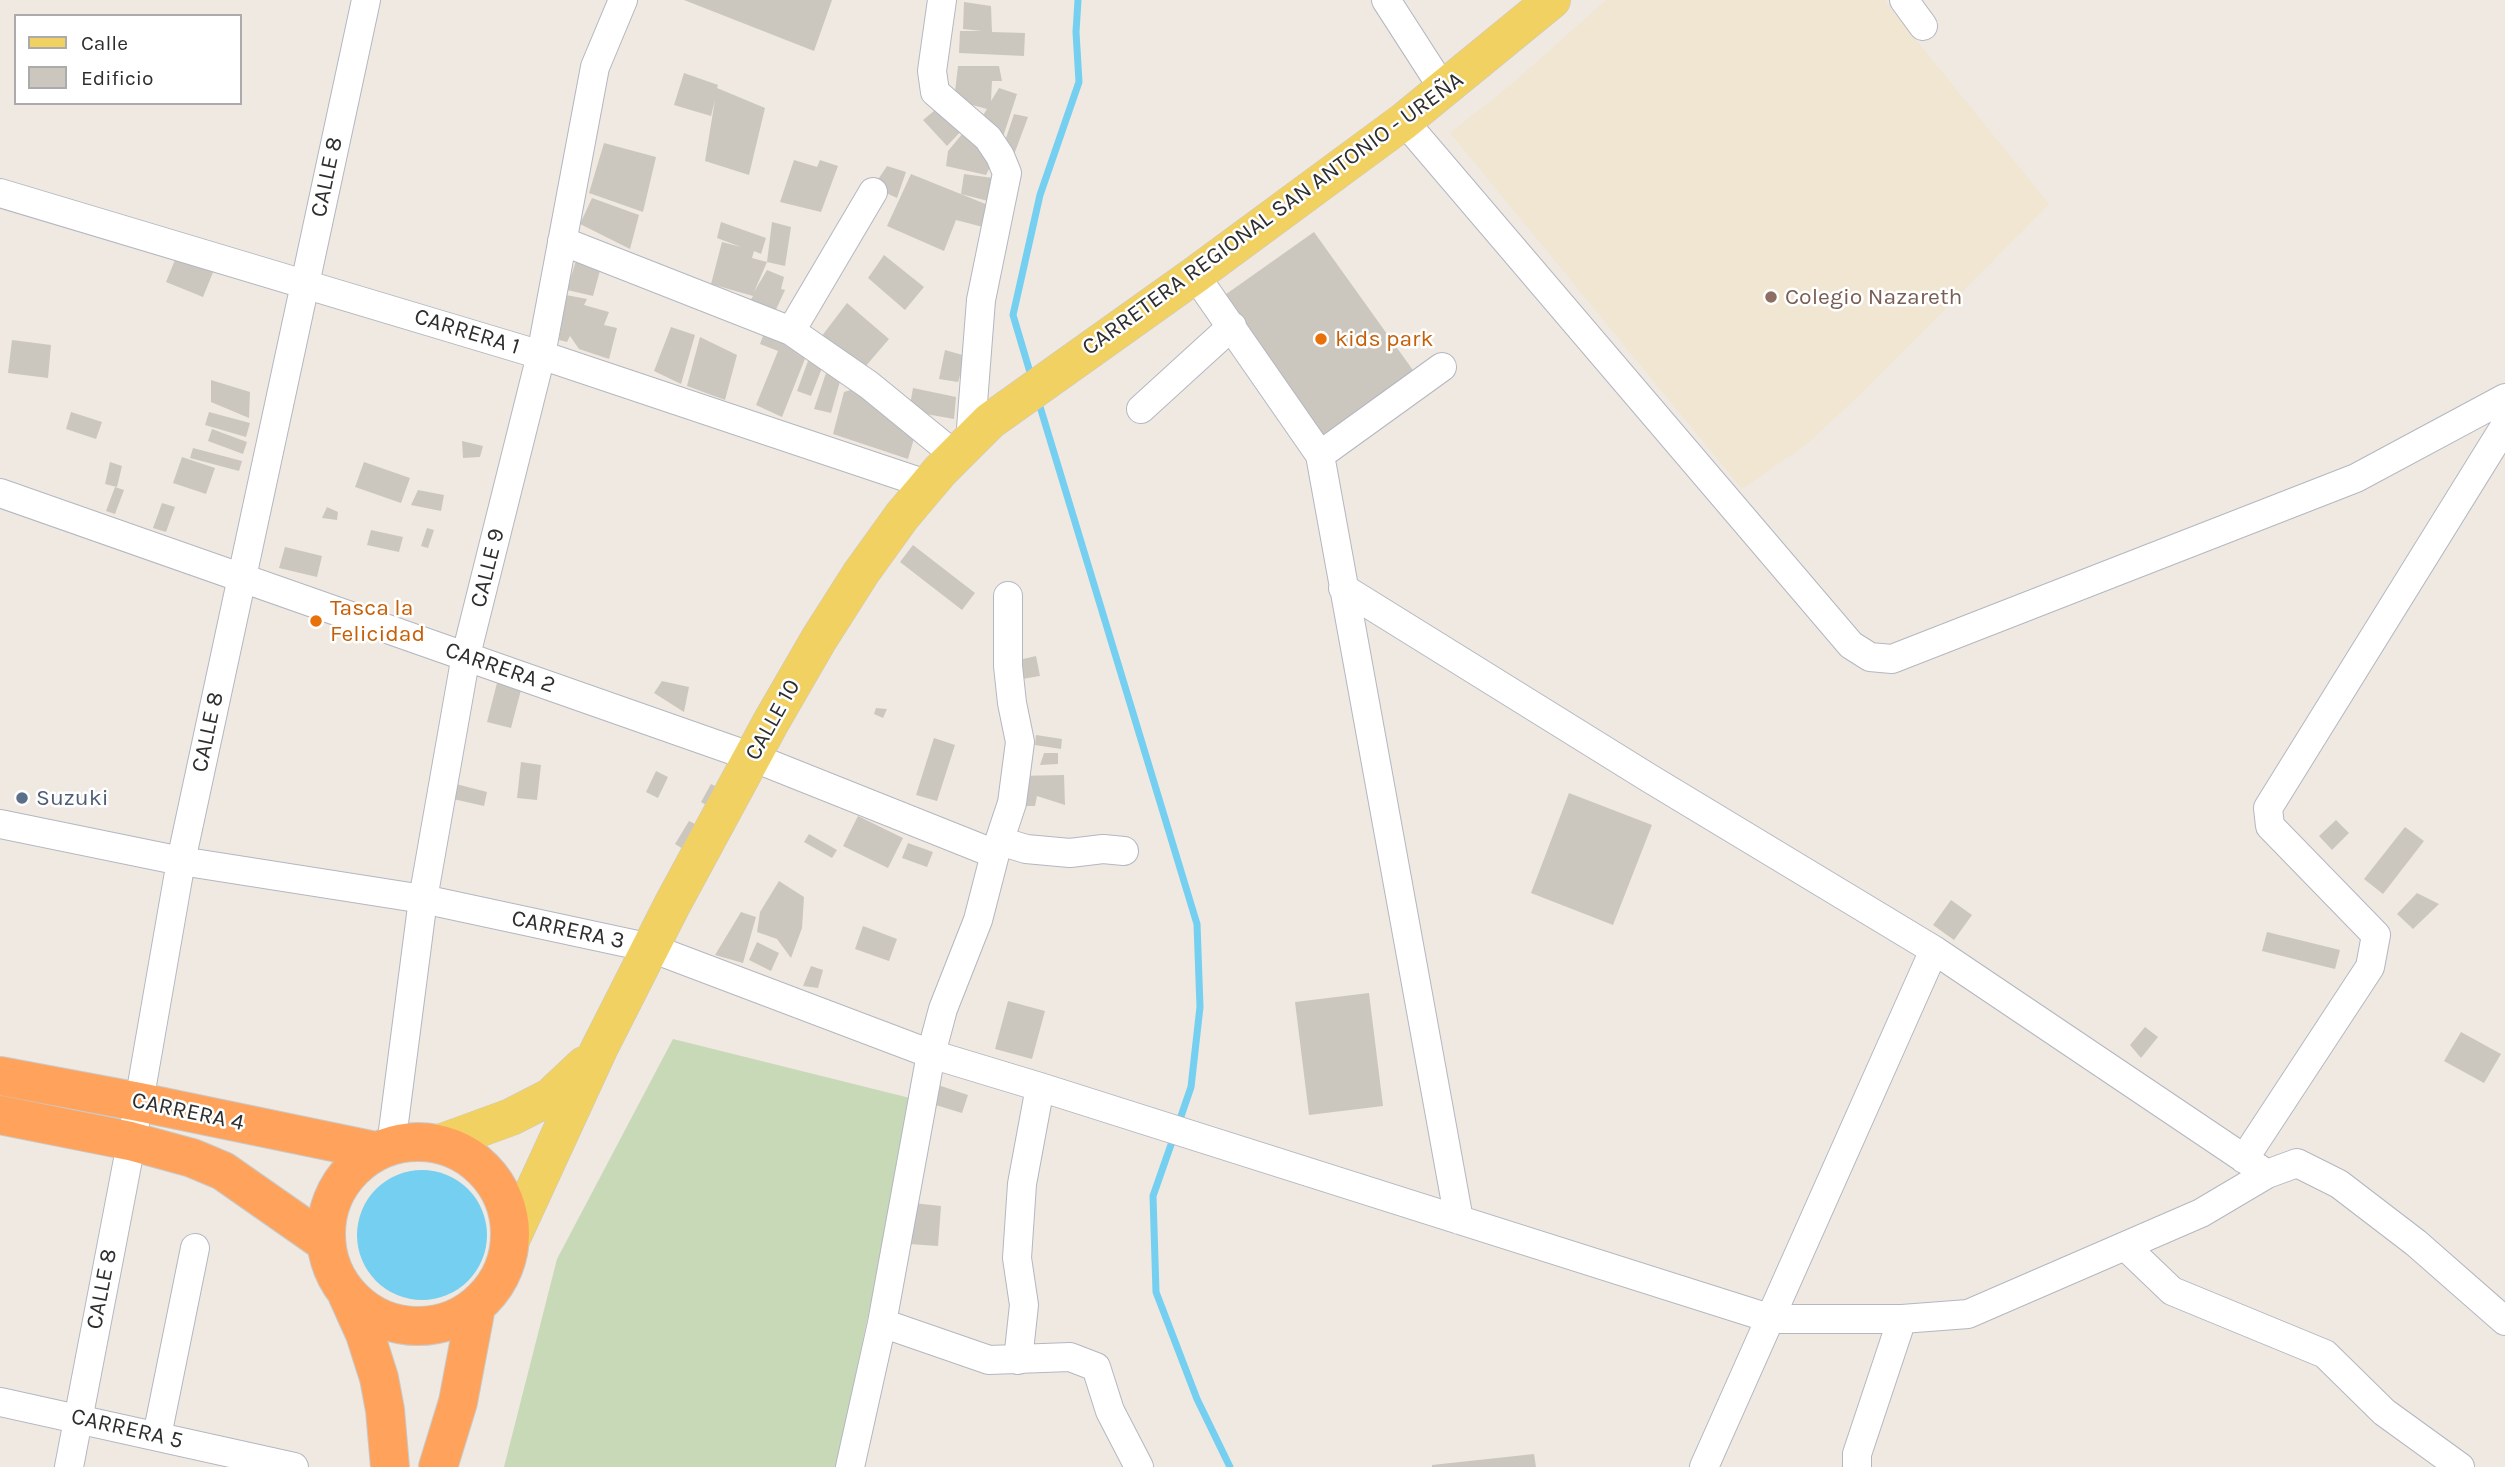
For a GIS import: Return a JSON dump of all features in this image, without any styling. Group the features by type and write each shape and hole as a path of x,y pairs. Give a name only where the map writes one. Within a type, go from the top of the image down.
{"highway":[{"name":"CARRERA 4","path":"0,1076 384,1148"},
{"name":"CARRERA 4","path":"0,1115 130,1141 192,1157 223,1171 326,1243"},
{"path":"346,1292 367,1311 394,1323 423,1327 451,1321 476,1307 494,1288 506,1265 511,1240 509,1213 499,1189 483,1168 462,1152 437,1143 421,1142 384,1148 354,1167 337,1189 327,1215 326,1243 332,1269 365,1334 379,1378 390,1467"},
{"path":"438,1467 458,1402 476,1307"}],"main road":[{"name":"CARRETERA REGIONAL SAN ANTONIO - UREÑA","path":"972,439 1404,121 1552,0"},
{"name":"CALLE 10","path":"511,1240 599,1049 752,757 819,639 861,573 902,516 972,439"},
{"name":"CALLE 10","path":"437,1143 510,1117 550,1097 599,1049"}],"street":[{"name":"CALLE 8","path":"69,1467 139,1101 181,861 366,0"},
{"name":"CALLE 9","path":"384,1148 423,899 466,655 541,355 595,67 623,0"},
{"path":"562,241 791,331 869,385 972,439 981,300 1007,173 988,138 935,92 932,71 942,0"},
{"path":"1386,0 1444,90"},
{"path":"1904,0 1923,26"},
{"path":"1404,121 1852,645 1870,657 1892,659 2356,478 2505,398"},
{"path":"791,331 873,192"},
{"name":"CARRERA 1","path":"0,193 305,282 541,355 929,485"},
{"path":"1195,275 1320,455 1459,1220"},
{"path":"1141,410 1232,326"},
{"path":"1320,455 1442,367"},
{"path":"2256,1167 2370,967 2376,935 2270,826 2267,808 2505,426"},
{"name":"CARRERA 2","path":"0,493 466,655 998,847 1059,852 1103,849 1124,851"},
{"path":"1343,588 1649,778 1934,950 2256,1167 2297,1163 2339,1184 2416,1243 2505,1321"},
{"path":"850,1467 882,1323 931,1055 943,1009 978,920 1012,803 1020,741 1008,666 1007,596"},
{"name":"CARRERA 3","path":"0,824 181,861 423,899 651,948 931,1055 1222,1144 1772,1319 1902,1319 1968,1314 2201,1213 2256,1167"},
{"path":"1704,1467 1934,950"},
{"path":"1018,1360 1024,1305 1017,1258 1021,1184 1040,1087"},
{"path":"2125,1246 2172,1291 2325,1354 2384,1412 2460,1467"},
{"path":"157,1436 195,1248"},
{"path":"1857,1467 1857,1454 1902,1319"},
{"path":"882,1323 989,1360 1070,1357 1096,1367 1110,1411 1139,1467"},
{"name":"CARRERA 5","path":"0,1402 294,1467"}],"shaded area":[{"name":"Colegio Nazareth","path":"1606,0 1884,0 2049,204 1865,390 1808,443 1742,489 1450,133 1513,83"}],"green space":[{"path":"673,1039 914,1099 836,1467 504,1467 557,1259"}],"water":[{"path":"422,1170 447,1175 468,1189 482,1210 487,1235 482,1260 468,1281 447,1295 422,1300 397,1295 376,1281 362,1260 357,1235 362,1210 376,1189 397,1175"}],"building":[{"path":"684,0 832,0 814,51"},
{"path":"964,2 991,6 992,32 1025,33 1024,56 959,53 960,31 982,31 963,29"},
{"path":"958,66 999,66 1002,81 992,81 991,101 999,88 1017,94 1001,143 976,126 987,109 954,100"},
{"path":"684,73 718,85 717,88 765,108 749,175 705,161 715,100 711,116 674,105"},
{"path":"940,106 964,128 947,146 923,120"},
{"path":"1014,114 1028,117 1015,152 1003,147"},
{"path":"963,133 995,157 986,175 946,166 948,151"},
{"path":"604,143 656,157 643,212 589,193"},
{"path":"794,160 817,167 820,160 838,166 821,212 780,202"},
{"path":"887,166 906,172 897,198 873,187"},
{"path":"911,174 988,205 983,227 956,220 944,251 887,226"},
{"path":"964,174 993,178 988,201 961,194"},
{"path":"592,198 639,215 630,249 580,224"},
{"path":"721,222 766,238 761,254 754,251 752,258 767,262 754,292 767,270 784,277 781,289 785,290 774,314 748,305 753,296 711,284 722,242 741,247 717,238"},
{"path":"772,222 791,227 785,266 767,262"},
{"name":"kids park","path":"1314,232 1420,380 1328,446 1222,297"},
{"path":"578,254 601,267 593,296 567,290"},
{"path":"177,255 214,270 203,297 166,282"},
{"path":"884,255 924,287 905,310 868,278"},
{"path":"566,295 587,299 584,305 609,312 604,325 617,328 609,359 579,349 570,336 567,342 559,340"},
{"path":"847,303 889,339 859,374 818,341"},
{"path":"767,325 808,351 782,417 756,405 778,351 760,344"},
{"path":"671,327 695,335 681,384 654,371"},
{"path":"700,337 737,355 725,400 687,386"},
{"path":"12,340 51,345 48,378 8,373"},
{"path":"945,350 966,356 958,382 939,379"},
{"path":"808,361 822,368 811,396 797,391"},
{"path":"826,373 841,378 831,413 814,409"},
{"path":"211,380 250,392 249,418 211,402"},
{"path":"857,388 915,435 908,459 833,434 844,392"},
{"path":"913,388 956,397 954,419 909,411"},
{"path":"71,412 102,422 96,439 66,429"},
{"path":"209,412 250,423 246,437 205,425"},
{"path":"212,429 247,442 243,454 208,441"},
{"path":"462,441 483,446 480,457 463,458"},
{"path":"193,448 242,461 239,471 190,458"},
{"path":"182,457 215,468 206,494 173,483"},
{"path":"110,462 122,466 117,487 105,484"},
{"path":"364,462 410,478 401,503 355,487"},
{"path":"115,487 124,490 115,514 106,511"},
{"path":"418,490 444,495 441,511 411,505"},
{"path":"162,503 175,507 166,532 153,528"},
{"path":"327,507 338,512 337,520 322,518"},
{"path":"427,528 434,530 428,548 421,546"},
{"path":"371,530 403,537 399,552 367,545"},
{"path":"913,545 975,593 962,610 900,562"},
{"path":"285,547 322,556 317,577 279,568"},
{"path":"1036,656 1040,676 1016,680 1019,660"},
{"path":"662,681 689,687 684,712 654,693"},
{"path":"497,683 521,690 511,728 487,722"},
{"path":"876,708 887,709 883,718 874,714"},
{"path":"1036,735 1062,739 1061,749 1035,745"},
{"path":"934,738 955,745 937,801 916,795"},
{"path":"1044,753 1058,753 1058,764 1040,765"},
{"path":"521,762 541,765 537,800 517,798"},
{"path":"656,771 668,777 658,798 646,792"},
{"path":"1064,775 1065,805 1037,796 1035,806 1016,806 1016,776"},
{"path":"456,784 487,792 484,806 453,799"},
{"path":"711,784 721,789 711,808 701,802"},
{"path":"1569,793 1652,825 1613,925 1531,893"},
{"path":"858,816 903,838 888,868 843,846"},
{"path":"2336,820 2349,833 2332,850 2319,836"},
{"path":"689,821 699,826 685,850 675,844"},
{"path":"2405,827 2424,841 2383,894 2364,879"},
{"path":"809,834 837,850 832,858 804,842"},
{"path":"908,843 933,852 927,867 902,858"},
{"path":"779,881 804,897 802,928 791,958 777,939 757,932 760,912"},
{"path":"2417,893 2439,904 2413,929 2397,914"},
{"path":"1951,900 1972,915 1954,940 1933,925"},
{"path":"741,912 756,917 743,963 715,955"},
{"path":"863,926 897,939 889,961 855,949"},
{"path":"2267,932 2340,950 2335,969 2262,951"},
{"path":"757,942 779,953 771,971 749,960"},
{"path":"811,966 823,970 818,988 803,986"},
{"path":"1369,993 1383,1106 1309,1115 1295,1002"},
{"path":"1008,1001 1045,1011 1032,1059 995,1049"},
{"path":"2145,1027 2158,1037 2141,1058 2130,1045"},
{"path":"2461,1032 2501,1054 2484,1083 2444,1061"},
{"path":"935,1084 968,1095 962,1113 929,1103"},
{"path":"913,1203 941,1206 938,1246 909,1244"},
{"path":"1534,1454 1536,1467 1432,1467 1432,1465"}],"waterway":[{"path":"1032,379 1013,315 1040,195 1079,82 1076,32 1078,0"},
{"path":"1038,400 1197,924 1200,1007 1191,1087 1178,1125"},
{"path":"1174,1136 1153,1196 1156,1292 1197,1399 1230,1467"}],"place":[{"name":"Colegio Nazareth","path":"1771,297"},
{"name":"kids park","path":"1321,339"},
{"name":"Tasca la Felicidad","path":"316,621"},
{"name":"Suzuki","path":"22,798"}]}
